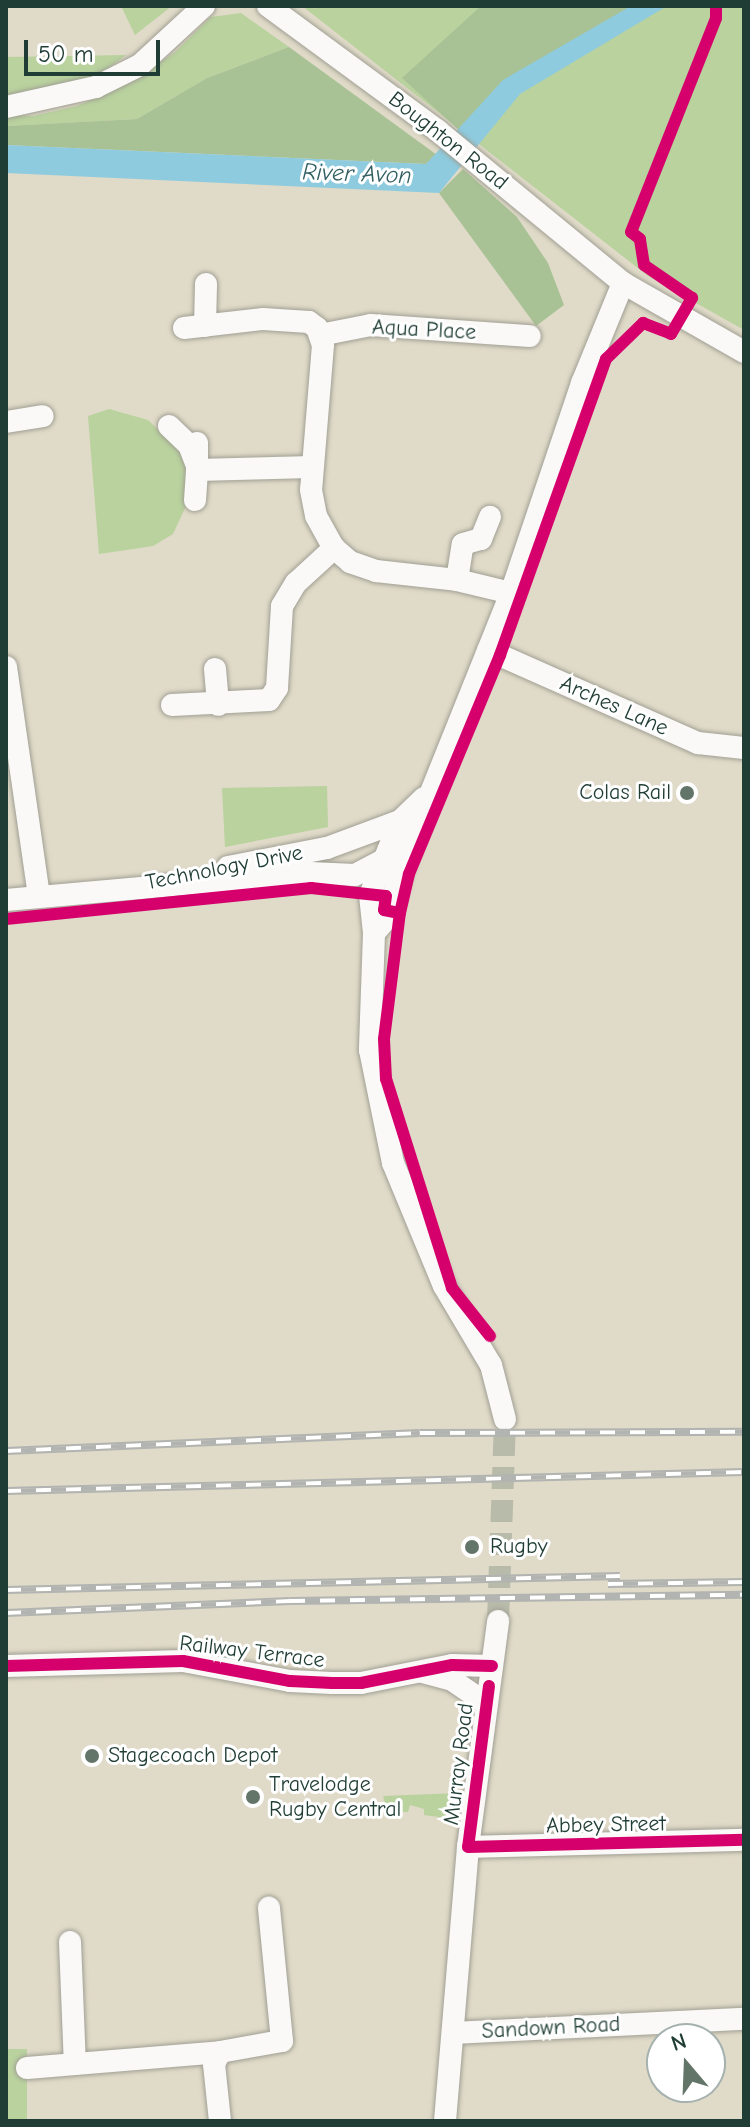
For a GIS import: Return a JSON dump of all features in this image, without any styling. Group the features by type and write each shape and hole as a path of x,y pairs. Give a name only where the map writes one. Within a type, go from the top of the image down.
{"street":[{"path":"6,107 96,87 140,65 204,6"},
{"name":"Boughton Road","path":"268,6 438,131 623,283 744,352"},
{"path":"370,895 390,869 407,828 431,792 511,593 582,383 623,283"},
{"path":"206,284 194,327 292,319 309,322 320,335 312,467 316,516 334,548 350,562 376,571 457,580 511,593"},
{"name":"Aqua Place","path":"320,335 371,325 530,336"},
{"path":"6,422 43,416"},
{"path":"169,426 189,445 197,459 195,500"},
{"path":"197,459 312,467"},
{"path":"457,580 463,544 481,539 490,517"},
{"path":"172,705 269,700 277,688 282,606 296,583 334,548"},
{"name":"Arches Lane","path":"488,650 698,743 744,748"},
{"path":"6,667 9,707 39,897"},
{"path":"215,669 218,705"},
{"name":"Technology Drive","path":"133,886 407,828"},
{"path":"322,848 390,869"},
{"path":"390,869 355,875 370,895 374,933 370,1050 393,1163 444,1286 491,1365 505,1419"},
{"path":"374,933 386,919 390,869"},
{"name":"Technology Drive","path":"6,900 133,886 310,873 355,875"},
{"name":"Murray Road","path":"445,2121 468,1847 498,1621"},
{"name":"Railway Terrace","path":"6,1666 183,1661 290,1681 332,1683 422,1672 452,1665 489,1685"},
{"name":"Railway Terrace","path":"422,1672 489,1685"},
{"name":"Abbey Street","path":"468,1847 744,1840"},
{"path":"27,2068 220,2052 282,2041 269,1908"},
{"path":"70,1942 75,2064"},
{"name":"Sandown Road","path":"453,2033 744,2019"},
{"path":"220,2052 214,2064 220,2121"}],"green space":[{"path":"121,6 172,6 135,35"},
{"path":"302,6 744,6 744,330 648,276"},
{"path":"481,6 631,6 460,131 402,78"},
{"path":"241,13 289,47 207,78 137,119 6,126 6,115 33,116 77,106 130,83 174,53 211,17"},
{"path":"289,47 437,155 426,164 6,145 6,126 137,119 207,78"},
{"path":"126,55 97,77 6,100 6,57"},
{"path":"463,169 517,217 548,263 564,305 536,326 439,193"},
{"path":"109,409 148,420 185,455 186,506 173,534 153,546 99,554 88,416"},
{"path":"327,786 328,827 225,847 222,788"},
{"path":"459,1793 453,1815 446,1818 424,1815 424,1809 410,1805 408,1812 387,1811 383,1796"},
{"path":"6,2049 27,2049 27,2120 6,2120"}],"water":[{"name":"River Avon","path":"631,6 667,6 520,94 439,193 6,173 6,145 426,164 503,80"}],"tunnel":[{"path":"498,1621 505,1419"}],"railway":[{"path":"6,1451 420,1433 744,1432"},
{"path":"6,1491 744,1472"},
{"path":"6,1590 620,1576"},
{"path":"608,1584 744,1582"},
{"path":"6,1613 290,1601 744,1595"}],"cycle path":[{"path":"490,1336 452,1288 386,1079 384,1039 400,913 409,874 500,655 606,359 643,323 671,334 692,298 644,265 640,239 631,232 716,18 716,6"},
{"path":"6,919 311,888 386,896 384,910 400,913"},
{"path":"6,1666 183,1661 290,1681 332,1683 361,1683 452,1665 492,1666"},
{"path":"489,1686 468,1847 744,1840"}],"place":[{"name":"Colas Rail","path":"687,793"},
{"name":"Rugby","path":"472,1547"},
{"name":"Stagecoach Depot","path":"92,1756"},
{"name":"Travelodge Rugby Central","path":"253,1797"}]}
